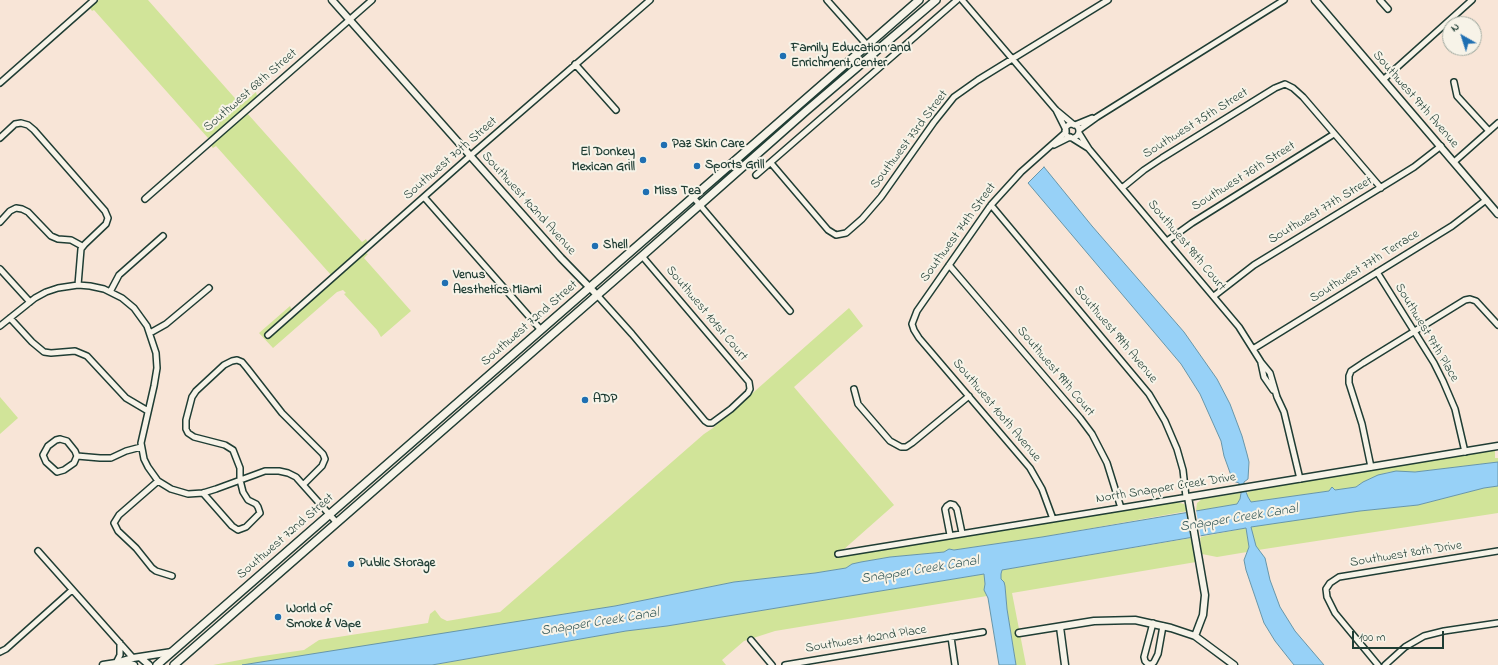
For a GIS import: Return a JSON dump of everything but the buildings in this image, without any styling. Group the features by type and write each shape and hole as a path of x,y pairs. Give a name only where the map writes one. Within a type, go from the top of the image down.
{"main road":[{"name":"Southwest 72nd Street","path":"157,665 919,0"},
{"name":"Southwest 72nd Street","path":"174,665 700,206 806,111 936,0"},
{"path":"867,45 874,53"},
{"path":"800,104 806,111"},
{"path":"755,143 762,151"},
{"path":"464,411 464,406 472,390"},
{"path":"387,464 394,472"},
{"path":"253,581 260,590"},
{"path":"204,624 211,632"}],"street":[{"path":"0,83 94,0"},
{"name":"Southwest 102nd Avenue","path":"332,0 561,258 597,295 708,423"},
{"name":"Southwest 68th Street","path":"145,199 372,0"},
{"name":"Southwest 70th Street","path":"268,335 470,156 650,0"},
{"path":"826,0 867,45"},
{"path":"756,175 957,0"},
{"path":"962,0 1056,110 1074,125 1079,132"},
{"name":"Southwest 73rd Street","path":"771,163 828,230 836,235 846,234 877,202 934,122 954,97 974,82 1108,0"},
{"path":"1056,110 1066,131 1071,137 1076,136 1097,117 1284,0"},
{"name":"Southwest 97th Avenue","path":"1314,0 1498,214"},
{"path":"1380,0 1388,9"},
{"path":"1383,80 1472,0"},
{"path":"575,64 616,110"},
{"path":"1454,82 1457,96 1489,131"},
{"name":"Southwest 75th Street","path":"1122,188 1162,158 1275,88 1285,84 1300,94 1334,134"},
{"path":"1066,131 1069,125 1074,125 1097,117"},
{"path":"0,138 12,126 21,123 31,128 104,209 108,220 104,228 82,246 78,285"},
{"path":"1454,162 1498,123"},
{"name":"Southwest 74th Street","path":"912,324 917,311 991,205 1021,172 1066,131"},
{"name":"Southwest 98th Court","path":"1079,132 1089,149 1239,327 1271,375 1277,397 1284,412 1300,479"},
{"path":"1334,134 1381,188"},
{"name":"Southwest 76th Street","path":"1167,241 1192,222 1334,134"},
{"name":"Southwest 98th Court","path":"1071,137 1089,149"},
{"name":"Southwest 74th Street","path":"1051,146 1071,137"},
{"name":"Southwest 77th Street","path":"1214,296 1254,266 1414,167 1441,146"},
{"path":"693,197 790,311"},
{"path":"424,198 542,330"},
{"name":"Southwest 77th Terrace","path":"1253,349 1452,226 1486,200"},
{"name":"Southwest 99th Avenue","path":"991,205 1149,394 1161,413 1173,438 1183,470 1196,540 1205,602 1202,619 1195,636"},
{"path":"0,222 10,211 18,208 28,212 51,236 58,239 71,240 82,246"},
{"path":"110,292 124,270 163,236"},
{"name":"Southwest 101st Court","path":"642,256 746,378 751,387 746,396 718,420 708,423"},
{"name":"Southwest 99th Court","path":"949,264 1090,431 1100,447 1107,463 1121,508"},
{"path":"0,269 30,302"},
{"name":"Southwest 97th Place","path":"1377,272 1436,368 1450,396 1460,428 1465,452"},
{"path":"0,326 30,302 52,289 78,285 96,287 122,298 134,308 147,326 156,354 157,368 142,435 141,447 148,467 158,481 179,492 188,494 203,493 266,471 279,471 292,475 304,484 337,523"},
{"path":"150,333 170,321 209,288"},
{"path":"1371,467 1362,424 1349,383 1351,371 1461,301 1467,299 1474,300 1482,306 1498,325"},
{"path":"10,318 41,351 51,353 75,351 87,356 126,398 148,411"},
{"name":"Southwest 100th Avenue","path":"912,324 919,338 1034,474 1042,489 1053,519"},
{"path":"203,493 232,526 238,530 242,529 258,517 260,510 256,504 246,498 240,480 240,468 233,450 225,445 194,437 187,431 186,425 192,397 198,388 229,362 237,360 242,362 250,370 282,413 323,454 325,459 322,466 304,484"},
{"path":"854,389 858,404 890,441 903,448 912,443 968,396"},
{"path":"60,439 67,441 77,456 74,463 64,470 57,472 46,462 43,454 48,446 60,439"},
{"name":"North Snapper Creek Drive","path":"838,554 1498,446"},
{"path":"77,456 111,458 126,451 141,447"},
{"path":"158,481 119,515 114,523 118,531 136,548 152,568 156,571 172,576"},
{"path":"950,535 946,509 950,504 954,505 957,509 962,533"},
{"name":"Southwest 80th Drive","path":"1378,665 1338,618 1326,593 1327,586 1330,583 1339,577 1498,551"},
{"path":"38,552 133,658"},
{"path":"0,652 6,649 72,590"},
{"path":"1019,633 1094,621 1135,620 1153,623 1195,636 1234,665"},
{"path":"1153,623 1144,658 1144,661 1148,664 1153,663 1157,658 1163,626"},
{"path":"1385,665 1406,647 1424,636 1444,631 1498,623"},
{"path":"1060,627 1066,665"},
{"name":"Southwest 102nd Place","path":"785,665 983,632"},
{"path":"951,637 955,665"},
{"path":"751,640 772,665"},
{"path":"116,663 120,655 120,643"},
{"path":"103,665 133,658 141,658 172,652"},
{"path":"141,658 149,665"},
{"path":"116,663 134,665"}],"green space":[{"path":"99,0 148,0 241,105 256,92 257,96 208,138 94,10 92,11 90,8"},
{"path":"247,113 362,242 366,239 368,243 331,275 216,146 213,148 212,147 211,144"},
{"path":"365,253 368,254 364,258 411,311 381,337 377,330 344,294 346,293 343,290 337,292 273,348 259,333 290,306 292,310 266,334 269,336 272,335"},
{"path":"849,308 863,326 794,387 894,505 834,558 1176,502 1184,504 1188,511 1042,537 954,550 952,549 944,552 890,557 852,564 846,568 815,573 734,582 615,606 356,648 242,665 213,665 304,650 319,640 428,623 430,614 435,610 441,618 447,621 500,612"},
{"path":"0,397 18,418 0,434"},
{"path":"1495,451 1495,458 1498,458 1498,462 1415,472 1389,472 1374,477 1352,488 1335,490 1333,488 1329,491 1251,502 1246,493 1258,489"},
{"path":"1498,486 1498,513 1258,550 1250,528 1267,524 1360,511 1418,505 1484,488"},
{"path":"1240,493 1240,499 1237,504 1196,511 1197,503 1202,499"},
{"path":"1246,528 1249,547 1247,552 1217,557 1202,554 1200,537"},
{"path":"1191,538 1196,562 1012,593 1026,665 1016,665 1005,586 1001,579 1002,570"},
{"path":"984,574 984,588 987,596 775,631 744,641 722,660 726,665 432,665 626,631 667,626"}],"water":[{"name":"Snapper Creek Canal","path":"1044,167 1092,226 1184,332 1217,379 1230,404 1247,454 1249,462 1248,479 1244,482 1244,487 1251,502 1329,491 1332,487 1335,490 1356,487 1378,475 1396,471 1415,472 1498,462 1498,486 1484,488 1418,505 1360,511 1251,527 1256,546 1265,558 1270,580 1280,607 1295,631 1324,665 1294,665 1275,641 1264,623 1244,560 1249,547 1246,528 1002,570 1001,579 1005,586 1016,665 999,665 988,598 984,590 984,574 667,626 626,631 432,665 242,665 615,606 734,582 815,573 846,568 852,564 890,557 944,552 949,549 954,550 1042,537 1237,504 1241,493 1239,483 1233,481 1224,456 1221,441 1200,394 1181,364 1028,183"}],"pier":[{"path":"1196,510 1201,538 1191,540 1186,512"}],"place":[{"name":"Family Education and Enrichment Center","path":"783,56"},
{"name":"Paz Skin Care","path":"664,145"},
{"name":"El Donkey Mexican Grill","path":"643,160"},
{"name":"Sports Grill","path":"697,166"},
{"name":"Miss Tea","path":"646,192"},
{"name":"Shell","path":"595,246"},
{"name":"Venus Aesthetics Miami","path":"445,283"},
{"name":"ADP","path":"585,400"},
{"name":"Public Storage","path":"351,564"},
{"name":"World of Smoke & Vape","path":"278,617"}]}
